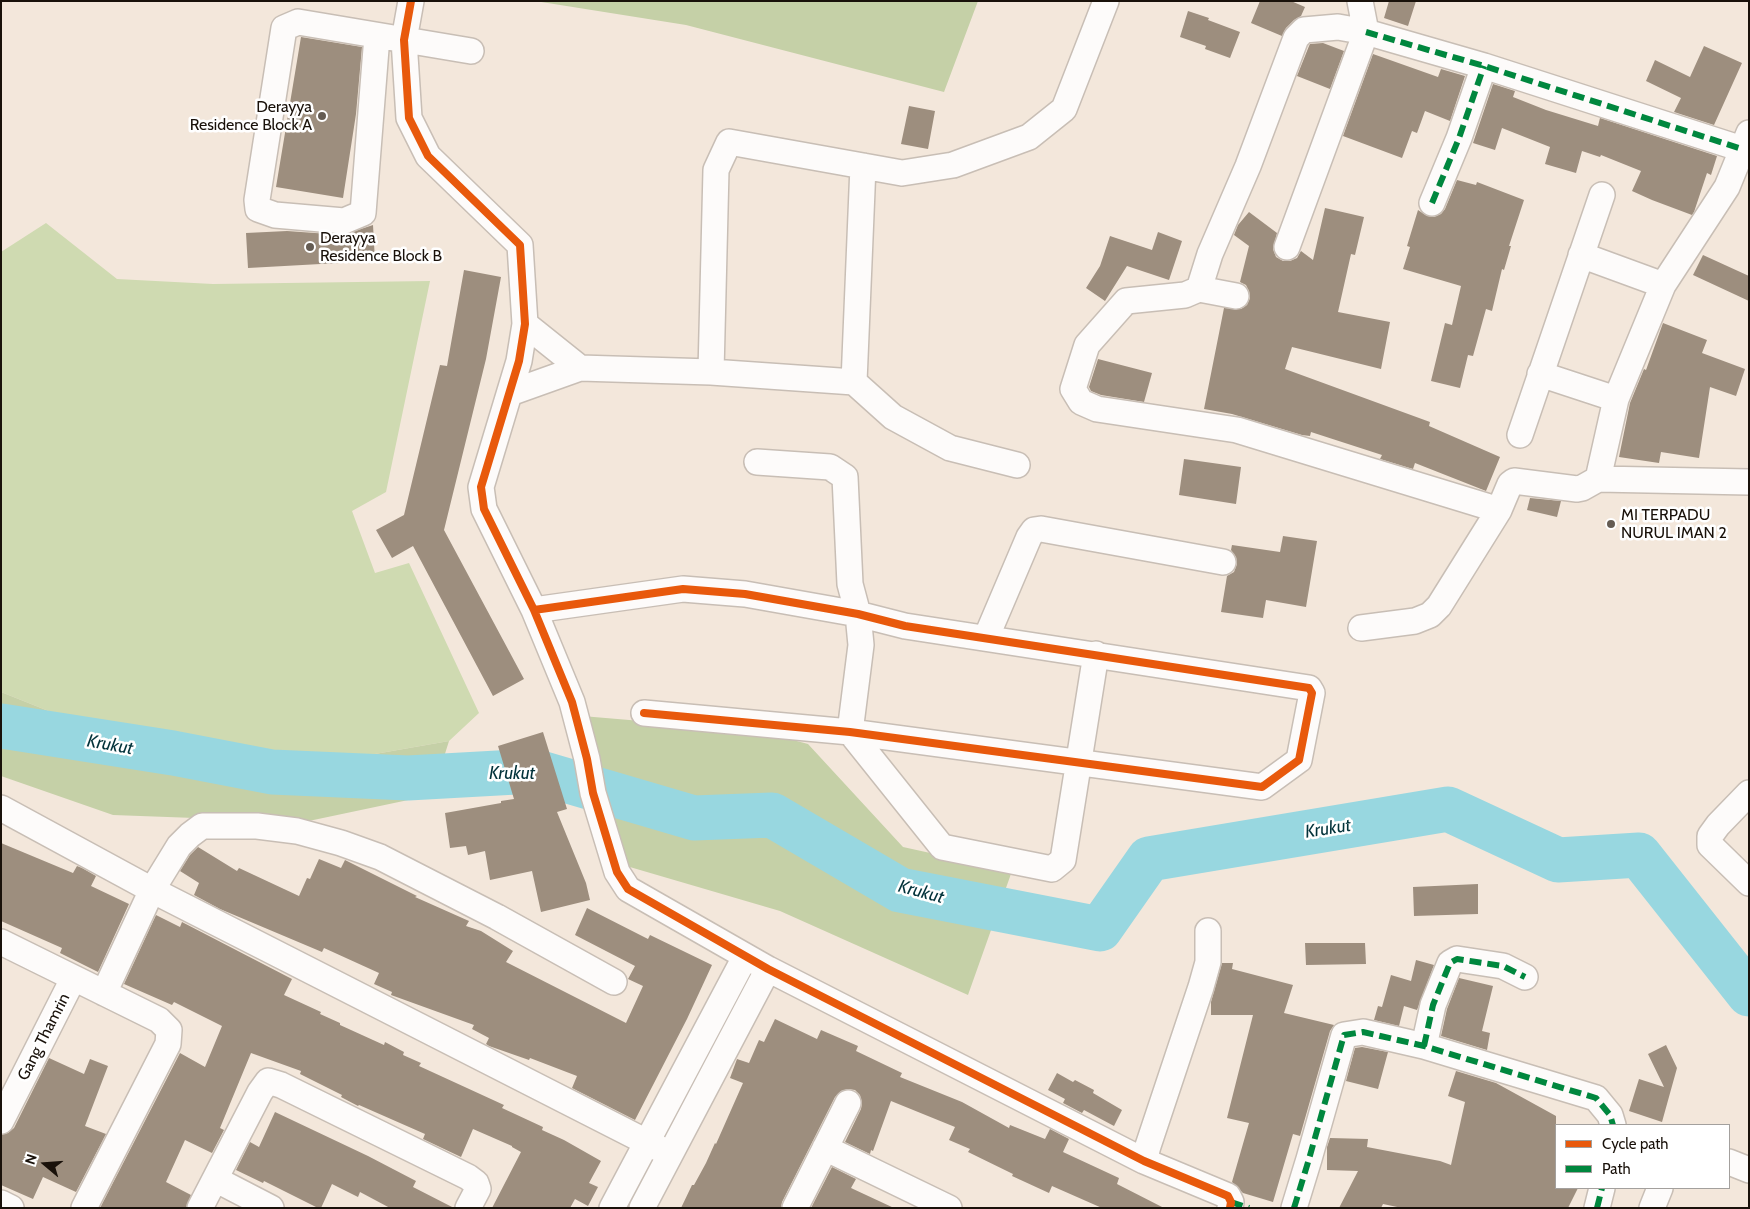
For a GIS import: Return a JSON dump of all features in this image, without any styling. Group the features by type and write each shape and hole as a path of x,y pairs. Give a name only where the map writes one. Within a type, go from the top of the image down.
{"street":[{"path":"411,1 404,40 409,118 428,156 520,244 525,324 520,361 481,487 484,509 534,610 572,702 587,759 593,793 617,872 628,889 768,969 1144,1161 1228,1196 1237,1206"},
{"path":"711,372 716,170 729,142 902,173 953,166 1029,137 1064,109 1106,1"},
{"path":"1287,247 1366,32 1360,1"},
{"path":"378,36 363,213 344,221 275,215 258,209 257,200 284,28 298,22 471,51"},
{"path":"1199,289 1210,254 1248,166 1296,38 1304,30 1338,27 1366,32 1745,141 1727,187 1663,285 1616,399 1598,480"},
{"path":"1432,203 1459,138 1484,66"},
{"path":"854,382 864,166"},
{"path":"1520,435 1602,195"},
{"path":"1581,255 1663,285"},
{"path":"1236,296 1199,289 1185,295 1126,301 1087,345 1073,389 1081,402 1097,409 1237,430 1499,510"},
{"path":"525,324 580,368"},
{"path":"510,393 580,368 711,372 854,382 892,417 950,448 1018,465"},
{"path":"1540,374 1616,399"},
{"path":"757,462 830,467 844,477 850,584 858,614 860,645 850,732 942,847 1052,869 1063,860 1096,654"},
{"path":"1360,628 1415,621 1430,615 1440,606 1499,510 1510,484 1514,481 1577,488 1582,488 1598,480 1749,482"},
{"path":"986,638 1029,537 1034,530 1041,529 1223,562"},
{"path":"534,610 683,589 745,594 858,614 905,626 1309,688 1312,693 1299,760 1262,787 850,732 644,713"},
{"path":"1749,793 1718,825 1710,836 1710,845 1749,883"},
{"path":"1,808 152,890 670,1154"},
{"path":"104,993 152,890 179,846 202,826 257,826 297,831 341,843 380,857 498,917 614,982"},
{"path":"1144,1161 1208,962 1208,931"},
{"path":"1,942 159,1020 169,1030 168,1044 84,1208"},
{"path":"612,1208 745,957"},
{"path":"1424,1046 1433,1005 1450,963 1457,959 1503,966 1525,977"},
{"path":"642,1208 768,969"},
{"name":"Gang Thamrin","path":"1,1121 73,979"},
{"path":"1294,1208 1344,1035 1363,1032 1424,1046 1596,1098 1610,1115 1612,1124"},
{"path":"200,1208 260,1092 268,1081 281,1085 476,1182 478,1189 468,1208"},
{"path":"795,1208 848,1103"},
{"path":"825,1148 949,1208"},
{"path":"1730,1162 1749,1170"},
{"path":"215,1179 271,1208"},
{"path":"1597,1208 1602,1189"},
{"path":"1652,1208 1660,1189"},
{"path":"1,1203 11,1208"}],"green space":[{"path":"535,1 978,1 944,92 686,25"},
{"path":"46,223 117,279 213,284 430,281 386,492 352,511 375,573 409,563 479,713 449,741 335,761 56,714 1,692 1,252"},
{"path":"1,692 56,714 335,761 449,741 432,795 304,822 113,815 1,776"},
{"path":"582,716 759,731 808,744 903,847 1012,871 968,995 780,911 623,865"}],"building":[{"path":"1260,1 1291,1 1305,7 1301,16 1286,28 1282,36 1251,23"},
{"path":"1389,1 1416,1 1408,26 1384,18"},
{"path":"1188,11 1240,32 1230,58 1205,49 1206,46 1180,37"},
{"name":"Derayya Residence Block A","path":"301,37 362,47 356,114 343,198 276,187"},
{"path":"1323,43 1344,51 1330,89 1297,76 1310,44"},
{"path":"1704,46 1742,63 1714,125 1674,112 1681,98 1646,81 1655,60 1690,77"},
{"path":"1373,54 1438,77 1441,69 1465,76 1450,121 1425,111 1417,133 1412,131 1402,158 1343,136"},
{"path":"1493,84 1515,91 1513,97 1546,110 1598,126 1600,118 1717,156 1711,175 1707,173 1694,212 1692,215 1632,191 1641,171 1601,155 1600,157 1582,151 1576,173 1545,164 1550,147 1502,128 1495,150 1473,143"},
{"path":"909,106 935,111 928,149 901,144"},
{"path":"1457,180 1476,185 1477,182 1524,200 1509,246 1511,246 1504,270 1502,269 1492,311 1486,309 1473,356 1468,355 1460,388 1431,381 1445,323 1452,325 1461,286 1403,269 1410,247 1407,246 1418,210 1427,216 1434,217 1441,214"},
{"path":"1325,208 1364,217 1355,255 1351,254 1338,312 1390,322 1381,369 1292,347 1285,369 1430,422 1429,426 1500,457 1486,491 1415,463 1413,469 1380,459 1382,455 1311,432 1310,436 1302,435 1232,414 1204,409 1224,308 1241,309 1247,305 1250,298 1246,285 1240,282 1249,246 1234,235 1238,225 1249,212 1277,233 1273,249 1276,257 1283,261 1290,261 1297,258 1301,251 1313,260"},
{"name":"Derayya Residence Block B","path":"373,225 375,261 248,268 246,233 287,231 343,235"},
{"path":"1158,232 1182,241 1169,280 1127,266 1105,301 1086,288 1100,266 1110,236 1152,250"},
{"path":"1703,255 1749,276 1749,301 1693,275"},
{"path":"464,270 501,277 486,359 444,530 524,679 493,696 413,546 392,558 376,530 404,515 440,365 447,366"},
{"path":"1663,323 1707,340 1702,353 1745,369 1736,396 1710,387 1699,458 1661,452 1659,463 1619,457 1630,403 1644,369 1646,370"},
{"path":"1098,359 1152,373 1144,402 1101,395 1091,391 1089,387"},
{"path":"1184,459 1241,467 1236,504 1179,495"},
{"path":"1530,498 1561,501 1557,517 1527,510"},
{"path":"1283,536 1317,541 1306,607 1266,600 1263,618 1221,612 1227,576 1234,572 1237,564 1236,557 1231,550 1232,545 1280,552"},
{"path":"543,732 567,809 557,812 586,883 590,900 541,912 532,871 490,880 485,851 468,855 466,846 450,848 445,813 514,799 498,746"},
{"path":"1,843 73,873 77,866 82,868 96,876 91,886 129,904 98,972 60,953 62,948 1,921"},
{"path":"198,847 237,871 239,868 299,896 307,878 310,879 319,859 341,868 345,860 417,896 415,897 469,921 466,926 481,931 513,951 506,962 626,1023 643,986 628,979 635,966 575,935 587,908 648,939 650,935 712,965 687,1019 635,1120 572,1088 577,1076 530,1058 529,1060 489,1046 486,1044 489,1038 472,1029 474,1025 391,995 392,992 374,984 379,973 324,948 322,952 220,909 194,895 199,883 180,871 190,855"},
{"path":"1478,884 1478,914 1414,916 1413,887"},
{"path":"156,915 180,927 182,922 292,979 284,995 321,1012 320,1014 340,1023 340,1025 384,1045 385,1042 404,1052 403,1055 421,1063 419,1066 504,1105 502,1108 543,1127 542,1130 601,1161 589,1183 598,1187 588,1206 575,1199 570,1208 492,1208 521,1152 512,1146 473,1129 461,1157 423,1139 425,1134 341,1097 342,1095 300,1074 301,1071 251,1053 220,1128 224,1130 212,1153 185,1140 166,1182 191,1195 186,1208 100,1208 180,1053 205,1067 222,1026 174,1002 172,1005 124,984"},
{"path":"1305,943 1365,943 1366,964 1306,965"},
{"path":"1416,960 1434,965 1417,1010 1404,1006 1399,1026 1374,1020 1378,1006 1382,1007 1391,975 1411,981"},
{"path":"1222,963 1233,963 1232,969 1293,985 1284,1013 1334,1025 1330,1031 1300,1136 1293,1134 1273,1202 1243,1193 1232,1182 1249,1123 1227,1118 1253,1015 1211,1015 1211,1002"},
{"path":"1459,978 1493,986 1482,1031 1490,1033 1487,1050 1441,1036 1447,1009"},
{"path":"775,1019 817,1039 821,1030 858,1046 856,1051 902,1073 900,1077 962,1102 1009,1128 1010,1125 1045,1139 1050,1129 1069,1139 1063,1152 1119,1178 1117,1184 1164,1208 1102,1208 1052,1186 1049,1193 1012,1176 1013,1174 968,1152 970,1149 949,1140 955,1127 891,1101 873,1151 871,1150 870,1154 845,1142 862,1103 860,1095 855,1090 848,1089 841,1091 835,1097 782,1202 781,1208 681,1208 716,1144 743,1083 730,1078 737,1059 749,1063 759,1040 764,1042"},
{"path":"1666,1045 1677,1068 1662,1122 1629,1111 1639,1079 1664,1087 1648,1054"},
{"path":"1362,1047 1388,1052 1378,1089 1346,1081 1355,1048"},
{"path":"49,1058 84,1074 90,1059 108,1066 85,1126 106,1134 76,1192 43,1177 33,1199 1,1185 1,1135 8,1133 14,1128"},
{"path":"1456,1071 1496,1083 1556,1116 1555,1189 1578,1189 1568,1208 1402,1208 1383,1204 1381,1208 1339,1208 1358,1171 1327,1170 1327,1147 1330,1138 1368,1139 1367,1147 1440,1161 1451,1165 1465,1102 1448,1096"},
{"path":"1057,1073 1094,1090 1093,1093 1122,1110 1114,1126 1084,1110 1082,1113 1063,1103 1065,1099 1048,1090"},
{"path":"275,1112 416,1181 413,1187 454,1208 390,1208 360,1192 358,1197 332,1184 321,1208 318,1208 264,1181 263,1183 236,1170 250,1142 259,1147"},
{"path":"832,1167 856,1179 851,1188 894,1208 811,1208"}],"waterway":[{"name":"Krukut","path":"1,726 173,753 272,772 408,778 534,771 694,818 772,815 900,890 1100,929 1149,859 1448,809 1558,860 1639,855 1749,994"}],"marked path":[{"path":"1366,32 1484,66 1742,149"},
{"path":"1432,203 1459,138 1484,66"},
{"path":"1424,1046 1433,1005 1450,963 1457,959 1503,966 1525,977"},
{"path":"1294,1208 1344,1035 1363,1032 1424,1046 1596,1098 1610,1115 1613,1124"},
{"path":"1597,1208 1602,1189"},
{"path":"1231,1202 1249,1208"}],"cycle path":[{"path":"411,1 404,40 409,118 428,156 520,245 525,324 519,361 481,487 484,509 534,610 572,702 587,759 593,793 617,872 628,889 768,969 1144,1161 1228,1196 1231,1202 1230,1208"},
{"path":"534,610 683,589 745,594 858,614 905,626 1309,688 1312,693 1299,760 1262,787 850,732 644,713"}],"place":[{"name":"Derayya Residence Block A","path":"322,116"},
{"name":"Derayya Residence Block B","path":"310,247"},
{"name":"MI TERPADU NURUL IMAN 2","path":"1611,524"}]}
